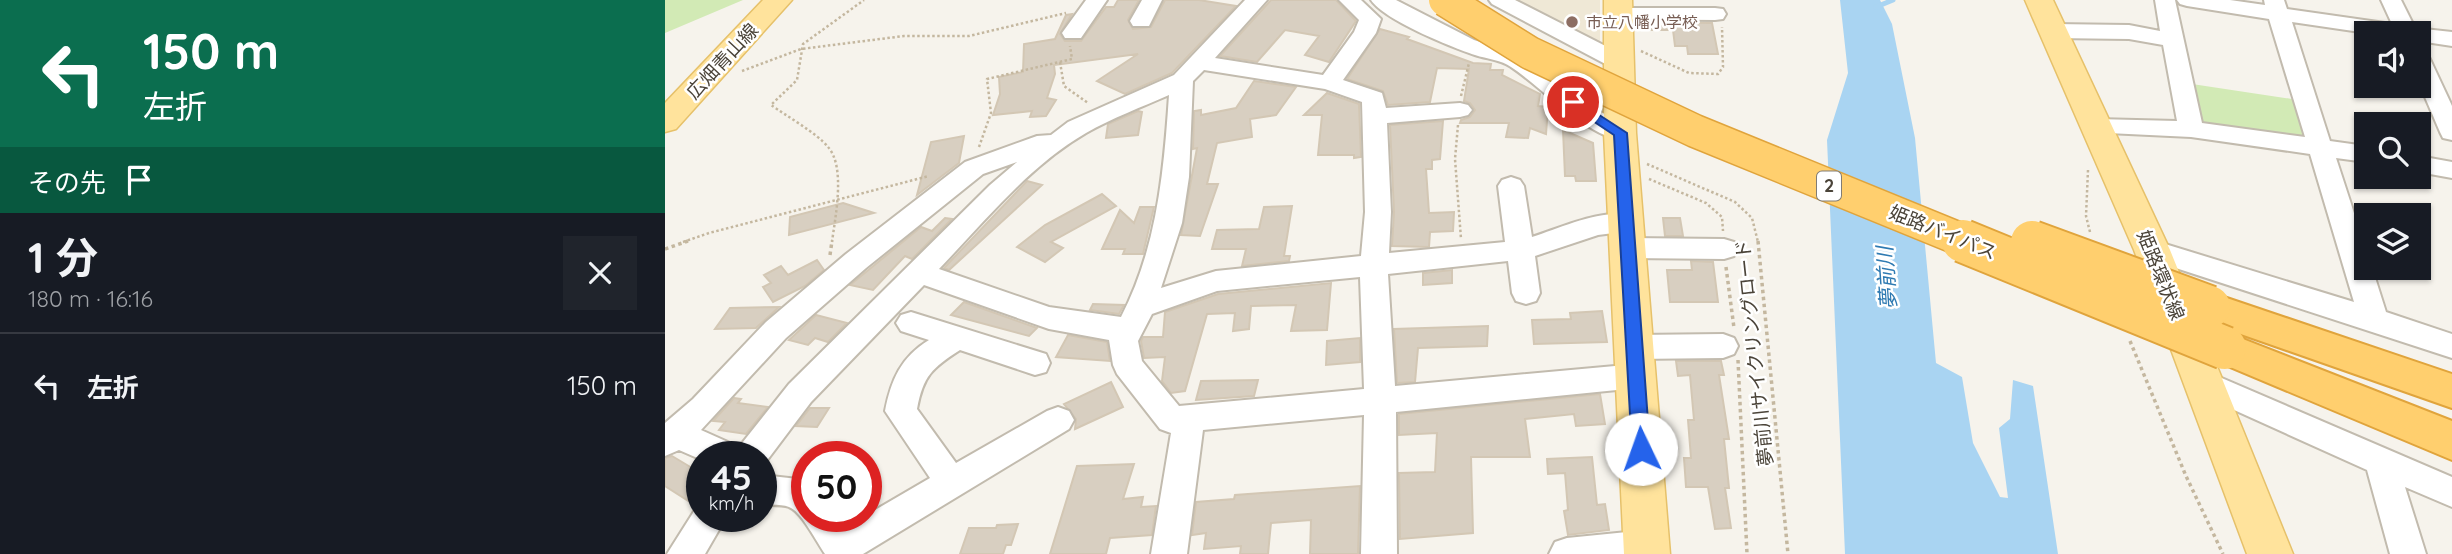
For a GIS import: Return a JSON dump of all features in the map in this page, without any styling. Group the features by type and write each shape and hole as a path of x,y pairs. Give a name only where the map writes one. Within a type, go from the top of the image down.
{"highway":[{"name":"姫路バイパス","path":"1445,0 1530,53 1695,131 2452,440"},
{"name":"姫路バイパス","path":"1475,0 1545,42 1605,72 1795,153 2209,307 2452,391"}],"main road":[{"name":"広畑青山線","path":"665,122 778,0"},
{"name":"姫路環状線","path":"2046,16 2152,250 2270,554"},
{"path":"1627,39 1628,235 1647,550"}],"street":[{"path":"1141,21 1152,0"},
{"path":"671,438 776,330 837,277 974,168 1065,135 1191,72 1257,0"},
{"path":"1329,83 1365,33 1370,19 1349,0"},
{"path":"1381,0 1401,13 1472,46 1493,55 1521,61"},
{"path":"1426,0 1521,61 1591,116 1629,154"},
{"path":"1499,0 1627,39 1719,20"},
{"path":"2165,0 2191,129"},
{"path":"2187,0 2275,5 2357,21"},
{"path":"2391,0 2403,21"},
{"path":"1073,33 1098,3"},
{"path":"2275,5 2374,319"},
{"path":"2046,16 2173,40"},
{"path":"2431,35 2452,39"},
{"path":"1191,72 1329,83 1374,98 1378,212 1374,267 1380,400 1379,554"},
{"path":"1191,72 1169,223 1135,318 1123,341 1128,365 1171,421 1380,400 1636,362 1732,344"},
{"path":"2431,86 2452,132"},
{"path":"1374,116 1460,110"},
{"path":"2096,127 2191,129 2354,152"},
{"path":"762,441 800,393 999,191 1065,135"},
{"path":"2431,166 2452,170"},
{"path":"1511,186 1526,293"},
{"path":"919,272 1031,312 1085,327 1135,318 1216,282 1521,250 1597,226 1628,235 1724,249"},
{"path":"2152,250 2452,346"},
{"path":"911,323 1035,363"},
{"path":"951,482 901,411 911,371 924,358 957,338"},
{"path":"2203,382 2284,415 2381,463 2452,492"},
{"path":"1169,554 1189,419"},
{"path":"829,532 843,551 951,482 1058,420"},
{"path":"2381,463 2408,554"},
{"path":"685,554 699,532"},
{"path":"1567,554 1647,550"}],"path":[{"path":"837,277 831,268 830,247 837,201 837,169 829,147 771,105 797,80 801,48 811,37 865,0"},
{"path":"737,74 801,48 904,36 969,36 1098,3"},
{"path":"1627,39 1707,78 1718,74 1723,67 1719,20"},
{"path":"665,248 709,233 936,174 974,168 975,157 991,113 987,79 1072,59 1070,45 1073,33"},
{"path":"1461,258 1455,159 1462,88 1472,59 1460,48 1472,46"},
{"path":"1060,62 1064,86 1082,97 1102,116"},
{"path":"1629,154 1706,203 1722,217 1747,554"},
{"name":"夢前川サイクリングロード","path":"1629,154 1735,202 1752,218 1757,235 1788,554"}],"shaded area":[{"name":"市立八幡小学校","path":"1506,0 1600,0 1600,52"}],"green space":[{"path":"665,0 743,0 665,33"},
{"path":"2192,84 2292,99 2305,138 2201,125"}],"water":[{"name":"夢前川","path":"1840,0 1880,0 1892,24 1915,138 1936,363 1962,377 1973,443 2000,497 2008,498 1999,428 2010,419 2013,380 2033,386 2058,554 1845,554 1827,140 1848,73"}],"building":[{"path":"1118,0 1139,0 1128,20 1133,29 1151,27 1165,0 1199,0 1236,6 1172,73 1125,94 1097,81 1138,54 1054,65 1055,74 1047,98 1056,100 1046,116 1030,117 1032,111 993,115 1000,94 999,77 1023,72 1024,44 1055,39 1066,15 1072,14 1060,34 1065,41 1081,41 1106,7 1114,7"},
{"path":"1271,0 1336,0 1356,21 1329,62 1305,55 1319,36 1285,30 1257,62 1220,56"},
{"path":"1646,22 1712,23 1718,54 1688,54 1687,46 1675,46 1673,30 1647,30"},
{"path":"1380,29 1409,37 1407,39 1473,63 1491,64 1490,70 1503,70 1502,75 1540,94 1538,106 1548,107 1546,134 1530,128 1528,138 1506,137 1509,123 1460,123 1475,110 1470,103 1464,101 1469,69 1437,68 1430,102 1388,105 1383,91 1347,79"},
{"path":"1254,81 1296,87 1276,115 1250,119 1252,137 1217,143 1207,184 1218,184 1200,236 1181,235 1197,148 1193,149 1194,111 1201,110 1201,115 1236,108"},
{"path":"1327,93 1359,104 1361,157 1318,155 1322,115 1304,115"},
{"path":"1138,111 1142,112 1138,135 1106,138 1108,124"},
{"path":"1443,121 1440,159 1432,160 1432,169 1426,169 1429,213 1454,212 1453,231 1430,232 1429,247 1392,246 1394,212 1390,125"},
{"path":"1563,130 1593,143 1596,181 1576,181 1575,176 1565,176"},
{"path":"964,136 959,163 917,195 931,142"},
{"path":"1027,181 1042,185 949,270 944,268"},
{"path":"1102,194 1116,206 1051,242 1063,248 1045,262 1017,247 1045,225"},
{"path":"843,203 874,213 789,235 790,217"},
{"path":"1292,206 1284,256 1290,256 1289,261 1242,266 1246,249 1212,249 1217,230 1259,229 1264,207"},
{"path":"1140,207 1154,207 1143,254 1123,254 1125,249 1102,249 1120,210 1134,223"},
{"path":"945,218 952,219 912,259 905,256 873,290 850,285 921,227 932,231"},
{"path":"1663,218 1680,218 1683,236 1665,236"},
{"path":"817,260 824,270 805,286 773,302 763,287 771,283 764,275 781,266 788,275"},
{"path":"1691,261 1713,262 1718,302 1670,302 1667,270 1692,270"},
{"path":"1452,270 1452,283 1423,285 1423,273"},
{"path":"1331,283 1327,330 1291,331 1296,305 1251,306 1249,329 1233,331 1235,313 1207,314 1185,391 1171,393 1162,381 1165,357 1144,358 1141,341 1143,337 1163,337 1165,312 1218,294"},
{"path":"964,302 1037,328 1029,336 951,315"},
{"path":"1093,304 1124,305 1119,314 1090,310"},
{"path":"779,307 756,328 715,329 730,308"},
{"path":"1602,311 1607,342 1534,344 1532,320 1571,319 1570,313"},
{"path":"816,315 847,323 828,342 815,338 808,345 789,340"},
{"path":"1488,326 1487,346 1418,348 1415,382 1397,383 1394,329"},
{"path":"1068,335 1107,342 1110,361 1056,357"},
{"path":"1360,338 1360,362 1326,365 1327,341"},
{"path":"1676,361 1721,361 1724,375 1719,375 1729,439 1724,439 1729,488 1725,488 1731,528 1715,529 1708,487 1686,487 1684,458 1691,458 1688,420 1694,420 1690,375 1678,376"},
{"path":"1258,380 1254,396 1196,400 1201,381"},
{"path":"1111,382 1123,407 1075,429 1076,419 1064,404"},
{"path":"1600,394 1605,424 1576,426 1574,414 1525,419 1530,457 1471,457 1473,533 1400,539 1399,473 1435,472 1437,433 1399,435 1399,414"},
{"path":"734,398 741,399 738,403 768,407 746,434 719,430 725,422 713,421"},
{"path":"810,408 829,408 817,427 796,426"},
{"path":"672,456 686,464 686,499 665,486 665,458"},
{"path":"1592,457 1597,505 1605,504 1609,530 1568,535 1564,511 1568,510 1565,473 1548,474 1547,459"},
{"path":"1134,464 1123,499 1143,497 1141,507 1156,506 1152,535 1110,538 1106,554 1050,554 1077,466"},
{"path":"1360,486 1358,554 1310,554 1311,520 1271,523 1268,554 1240,554 1241,546 1204,549 1206,533 1192,535 1196,502 1234,499 1235,495"},
{"path":"1018,524 1011,545 1006,545 1003,554 960,554 969,528 996,528 997,525"}],"waterway":[{"path":"1876,7 1893,0"}],"place":[{"name":"市立八幡小学校","path":"1572,22"}],"route":[{"path":"1573,102 1620,133 1641,449"}]}
